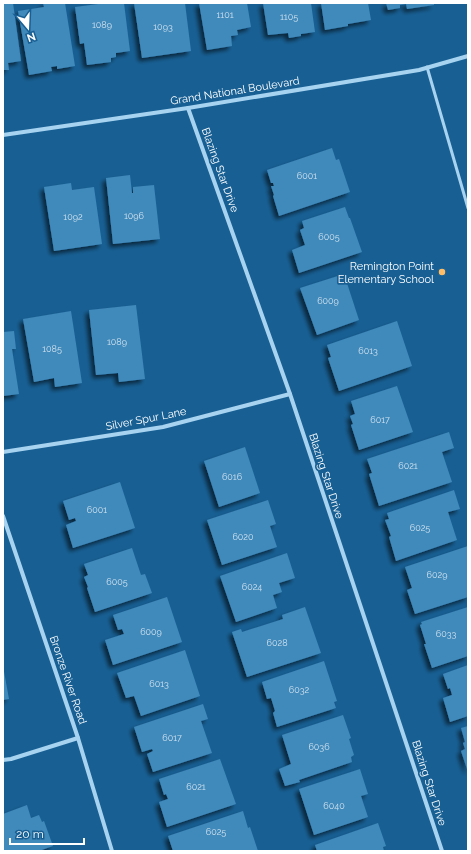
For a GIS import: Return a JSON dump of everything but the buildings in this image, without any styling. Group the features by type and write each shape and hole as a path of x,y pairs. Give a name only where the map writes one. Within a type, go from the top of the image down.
{"street":[{"name":"Grand National Boulevard","path":"3,136 188,108 427,67 468,56"},
{"name":"Blazing Star Drive","path":"188,108 290,394 442,851"},
{"name":"Silver Spur Lane","path":"3,452 164,427 290,394"},
{"name":"Bronze River Road","path":"3,516 78,738 112,851"},
{"path":"3,760 12,759 78,738"}],"lane":[{"path":"427,67 468,208"}],"place":[{"name":"Remington Point Elementary School","path":"442,272"}]}
